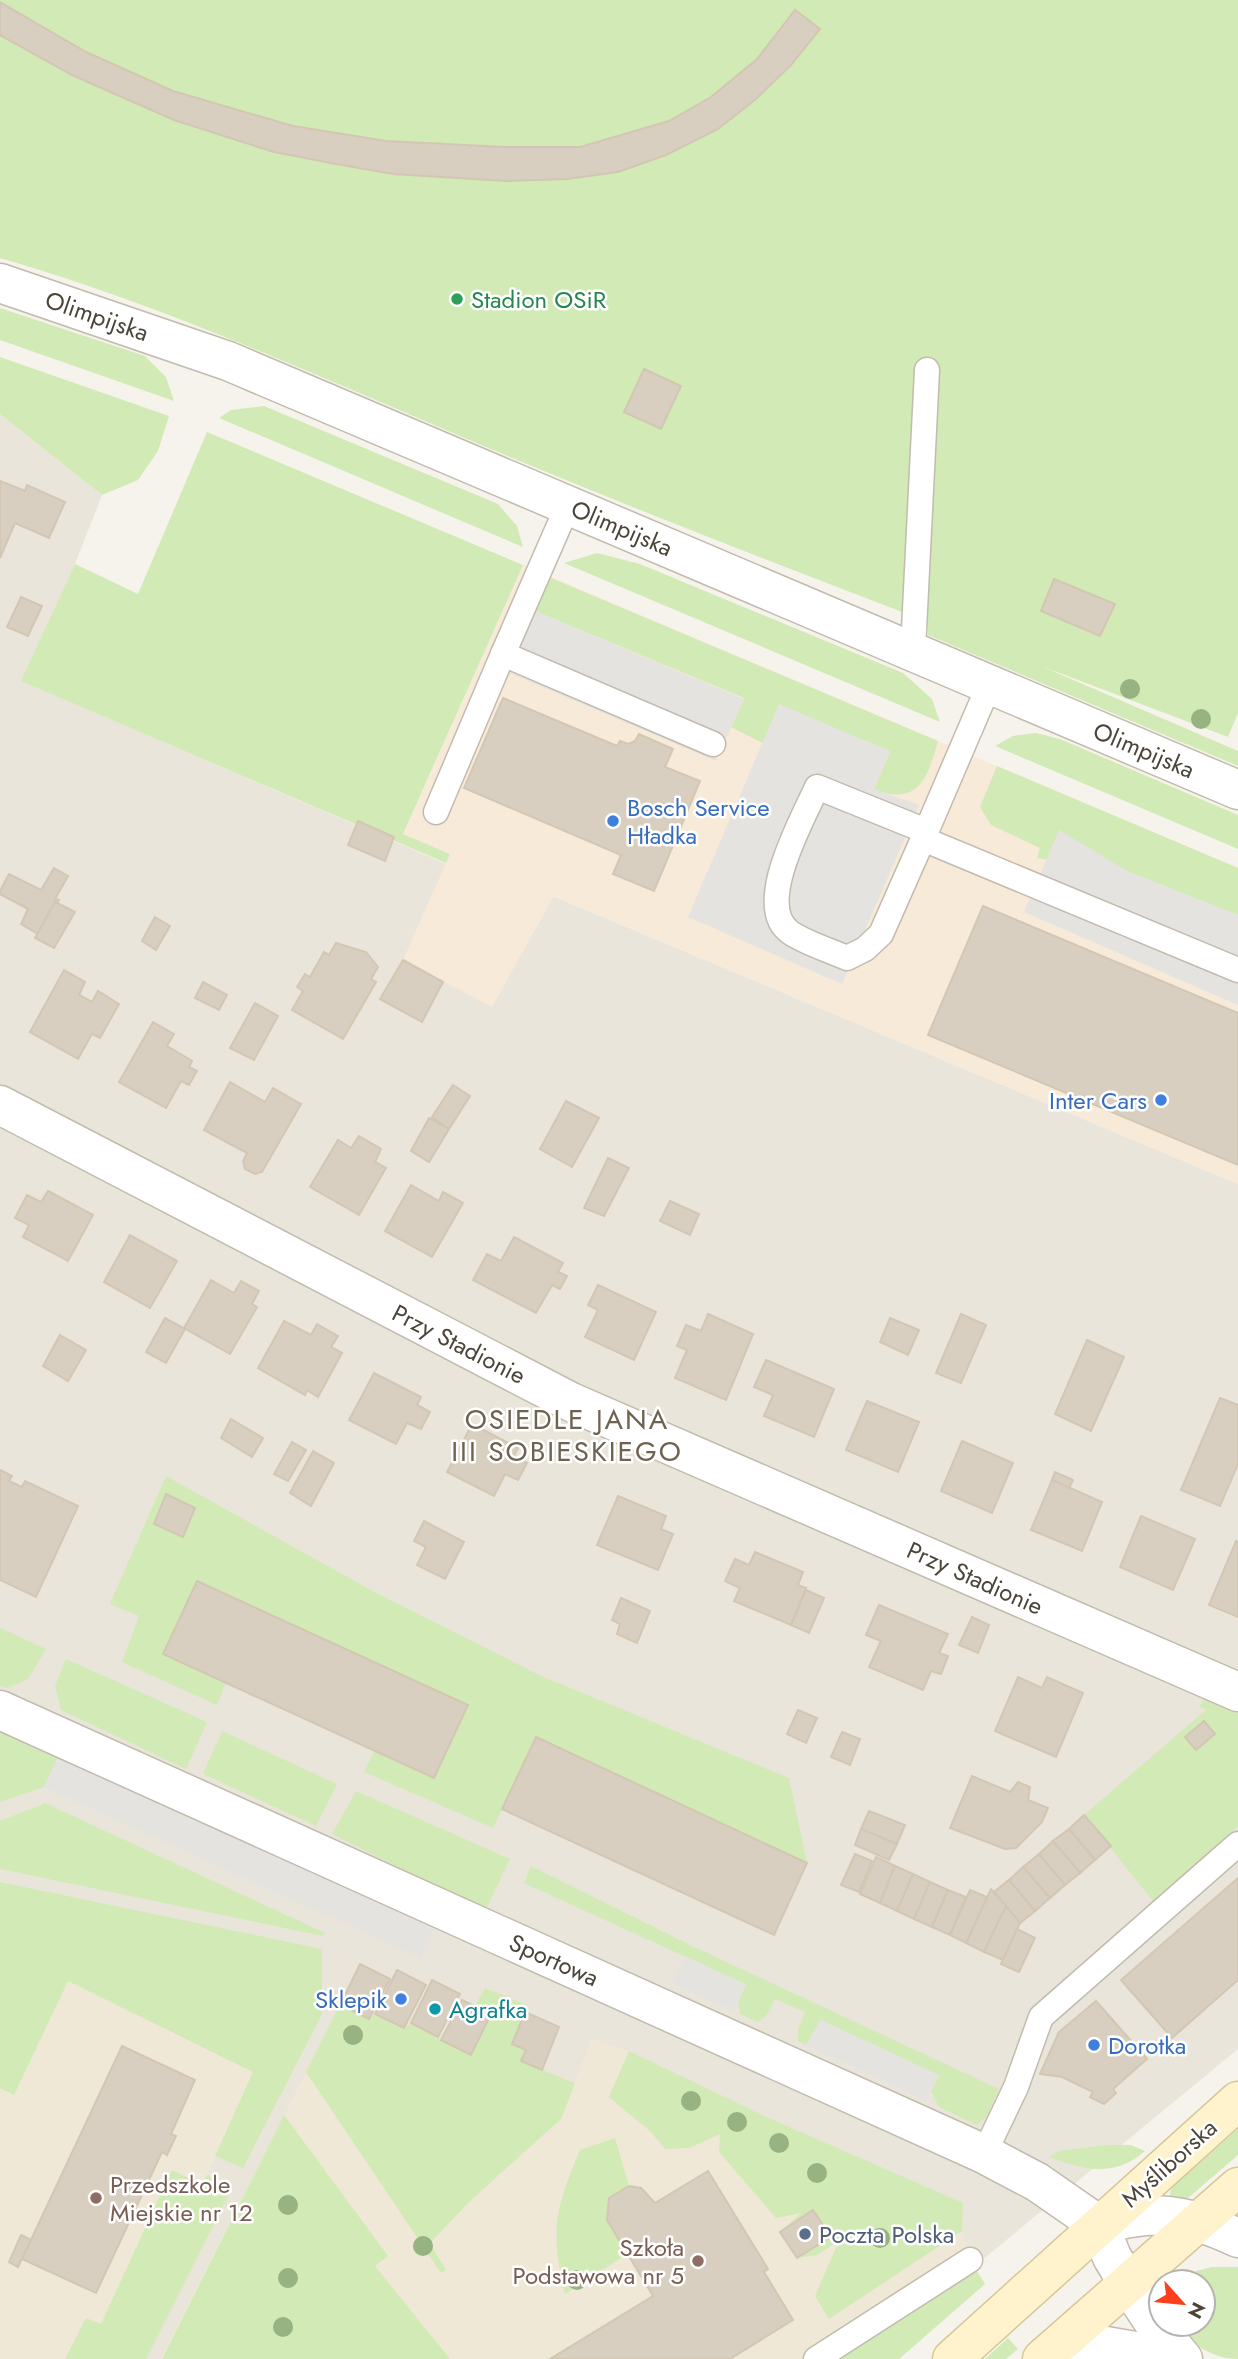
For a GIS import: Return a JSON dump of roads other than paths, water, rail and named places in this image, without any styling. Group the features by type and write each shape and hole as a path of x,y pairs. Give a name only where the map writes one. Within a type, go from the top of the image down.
{"main road":[{"name":"Myśliborska","path":"952,2359 1238,2101"},
{"path":"1044,2357 1238,2187"}],"street":[{"name":"Olimpijska","path":"0,282 228,361 1238,790"},
{"name":"Przy Stadionie","path":"0,1105 571,1402 1238,1692"},
{"name":"Sportowa","path":"0,1710 984,2154 1037,2182 1099,2225"},
{"path":"1182,2359 1129,2285 1112,2257 1099,2225 1132,2216 1166,2215 1199,2220 1238,2238"},
{"path":"1044,2357 1106,2346 1182,2359"}],"lane":[{"path":"913,650 927,370"},
{"path":"436,811 568,505"},
{"path":"503,654 713,744"},
{"path":"990,683 924,835 881,934 865,949 847,958 789,932 776,911 776,884 817,787 924,835 1238,970"},
{"path":"984,2154 1016,2087 1041,2017 1238,1844"},
{"path":"816,2359 970,2260"}],"place":[{"name":"Stadion OSiR","path":"457,299"},
{"name":"Bosch Service Hładka","path":"613,821"},
{"name":"Inter Cars","path":"1161,1100"},
{"name":"Sklepik","path":"401,1999"},
{"name":"Agrafka","path":"435,2009"},
{"name":"Dorotka","path":"1094,2045"},
{"name":"Przedszkole Miejskie nr 12","path":"96,2198"},
{"name":"Poczta Polska","path":"805,2234"},
{"name":"Szkoła Podstawowa nr 5","path":"698,2261"}],"district":[{"name":"OSIEDLE JANA III SOBIESKIEGO","path":"567,1435"}]}
